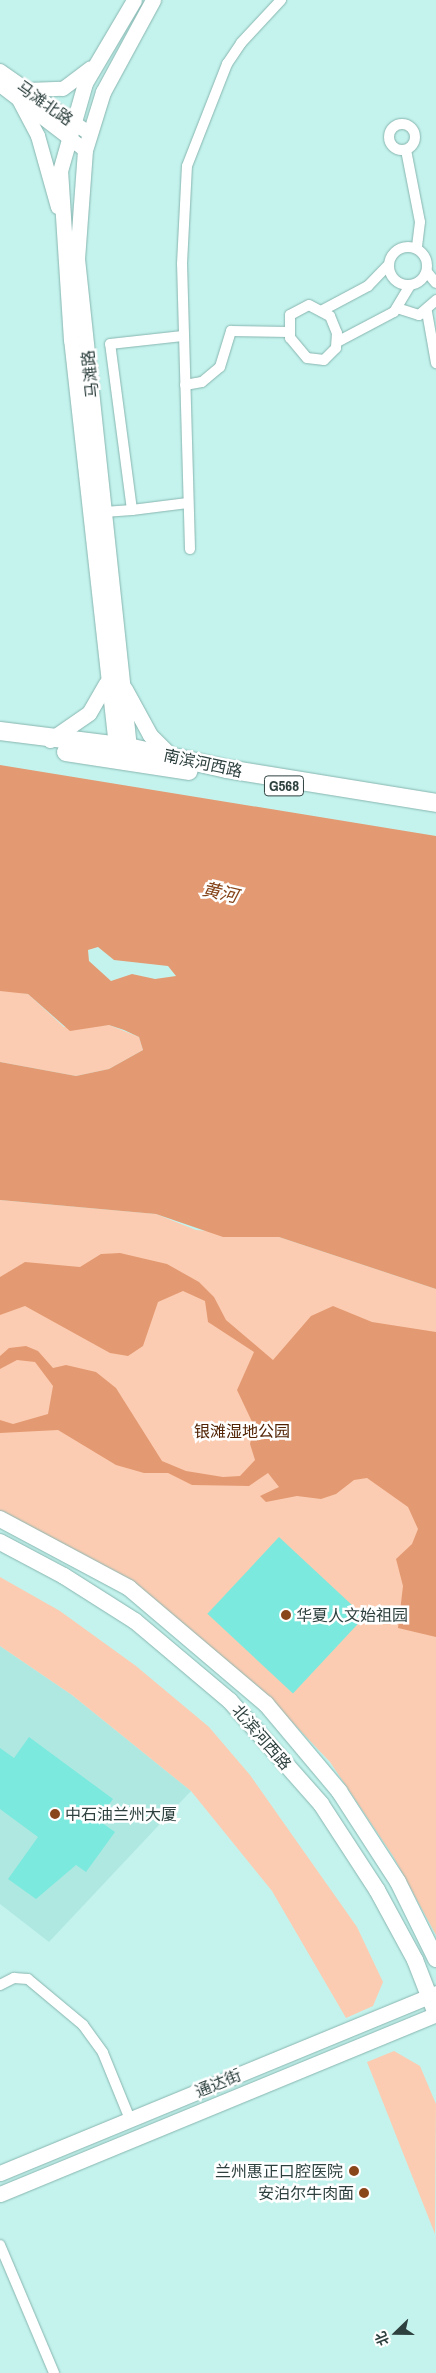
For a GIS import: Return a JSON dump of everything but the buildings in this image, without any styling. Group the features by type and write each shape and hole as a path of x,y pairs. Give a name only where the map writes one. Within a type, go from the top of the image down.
{"highway":[{"name":"南滨河西路","path":"0,731 436,811"},
{"name":"南滨河西路","path":"0,740 123,754 172,757 227,769 436,803"}],"main road":[{"name":"马滩路","path":"123,754 61,221 60,171 93,67 134,0"},
{"name":"马滩路","path":"114,683 104,512 77,259 85,150 103,92 153,0"},
{"path":"50,740 89,713 114,683 150,735 172,757"},
{"name":"北滨河西路","path":"0,1519 129,1588 266,1704 340,1790 398,1882 436,1959"},
{"name":"北滨河西路","path":"0,1542 64,1576 135,1621 230,1701 321,1804 377,1890 432,1995 436,2014"},
{"name":"通达街","path":"0,2173 432,1995"},
{"name":"通达街","path":"0,2194 436,2014"}],"street":[{"path":"190,549 182,264 187,166 199,144 227,64 281,0"},
{"path":"22,94 63,88 93,67"},
{"name":"马滩北路","path":"0,71 22,94"},
{"name":"马滩北路","path":"0,85 22,94 90,134"},
{"path":"22,94 85,150"},
{"path":"22,94 38,136 61,221"},
{"path":"337,342 334,324 323,310 309,305 296,309 287,322 289,332 300,352 312,360 329,357 337,342 381,321 397,308 410,285 420,281 427,272 427,260 417,248 420,222 406,150"},
{"path":"323,310 368,286 388,265 392,254 400,247 417,248"},
{"path":"388,265 395,280 410,285"},
{"path":"427,272 436,283"},
{"path":"397,308 411,315 427,312 436,300"},
{"path":"427,312 436,363"},
{"path":"186,385 202,382 220,367 231,330 289,332"},
{"path":"132,510 110,344 184,336"},
{"path":"104,512 188,503"},
{"path":"0,1985 14,1978 28,1979 83,2026 103,2053 130,2119"},
{"path":"0,2245 54,2373"}],"shaded area":[{"path":"0,1646 72,1695 191,1791 49,1942 0,1904"}],"green space":[{"path":"6,990 28,994 64,1027 109,1025 139,1037 143,1050 109,1069 76,1076 0,1062 0,991"},
{"name":"银滩湿地公园","path":"0,1200 156,1214 196,1230 279,1237 436,1289 436,1935 393,1856 330,1762 259,1687 129,1588 0,1519"},
{"path":"0,1577 60,1611 136,1666 209,1727 250,1775 357,1927 383,1982 373,2006 346,2018 272,1891 191,1791 72,1695 0,1646"},
{"path":"394,2051 420,2066 436,2104 435,2234 367,2062"}],"water":[{"name":"黄河","path":"0,765 436,836 436,1289 279,1237 223,1237 156,1214 0,1200 0,1062 76,1076 109,1069 143,1050 139,1037 124,1030 109,1025 70,1031 28,994 0,991","holes":["98,947 114,960 168,966 176,976 155,979 132,974 111,981 89,961 88,950"]},
{"path":"120,1253 167,1264 199,1282 214,1297 226,1320 273,1360 311,1316 333,1306 372,1322 436,1332 436,1637 398,1628 403,1586 396,1559 412,1544 418,1529 408,1507 367,1478 354,1480 336,1494 321,1499 297,1496 266,1502 260,1496 279,1487 268,1473 249,1486 192,1485 168,1473 144,1473 116,1465 58,1430 0,1433 0,1420 13,1424 48,1414 53,1386 35,1362 17,1360 0,1369 0,1356 9,1348 26,1346 38,1351 53,1368 66,1365 96,1372 116,1388 162,1461 186,1471 223,1477 240,1476 255,1460 250,1444 254,1426 237,1390 254,1352 208,1322 205,1301 183,1291 158,1302 143,1346 128,1356 110,1353 25,1306 0,1315 0,1277 25,1262 80,1267 101,1254"}],"place":[{"name":"华夏人文始祖园","path":"286,1615"},
{"name":"中石油兰州大厦","path":"55,1814"},
{"name":"兰州惠正口腔医院","path":"354,2171"},
{"name":"安泊尔牛肉面","path":"364,2193"}]}
